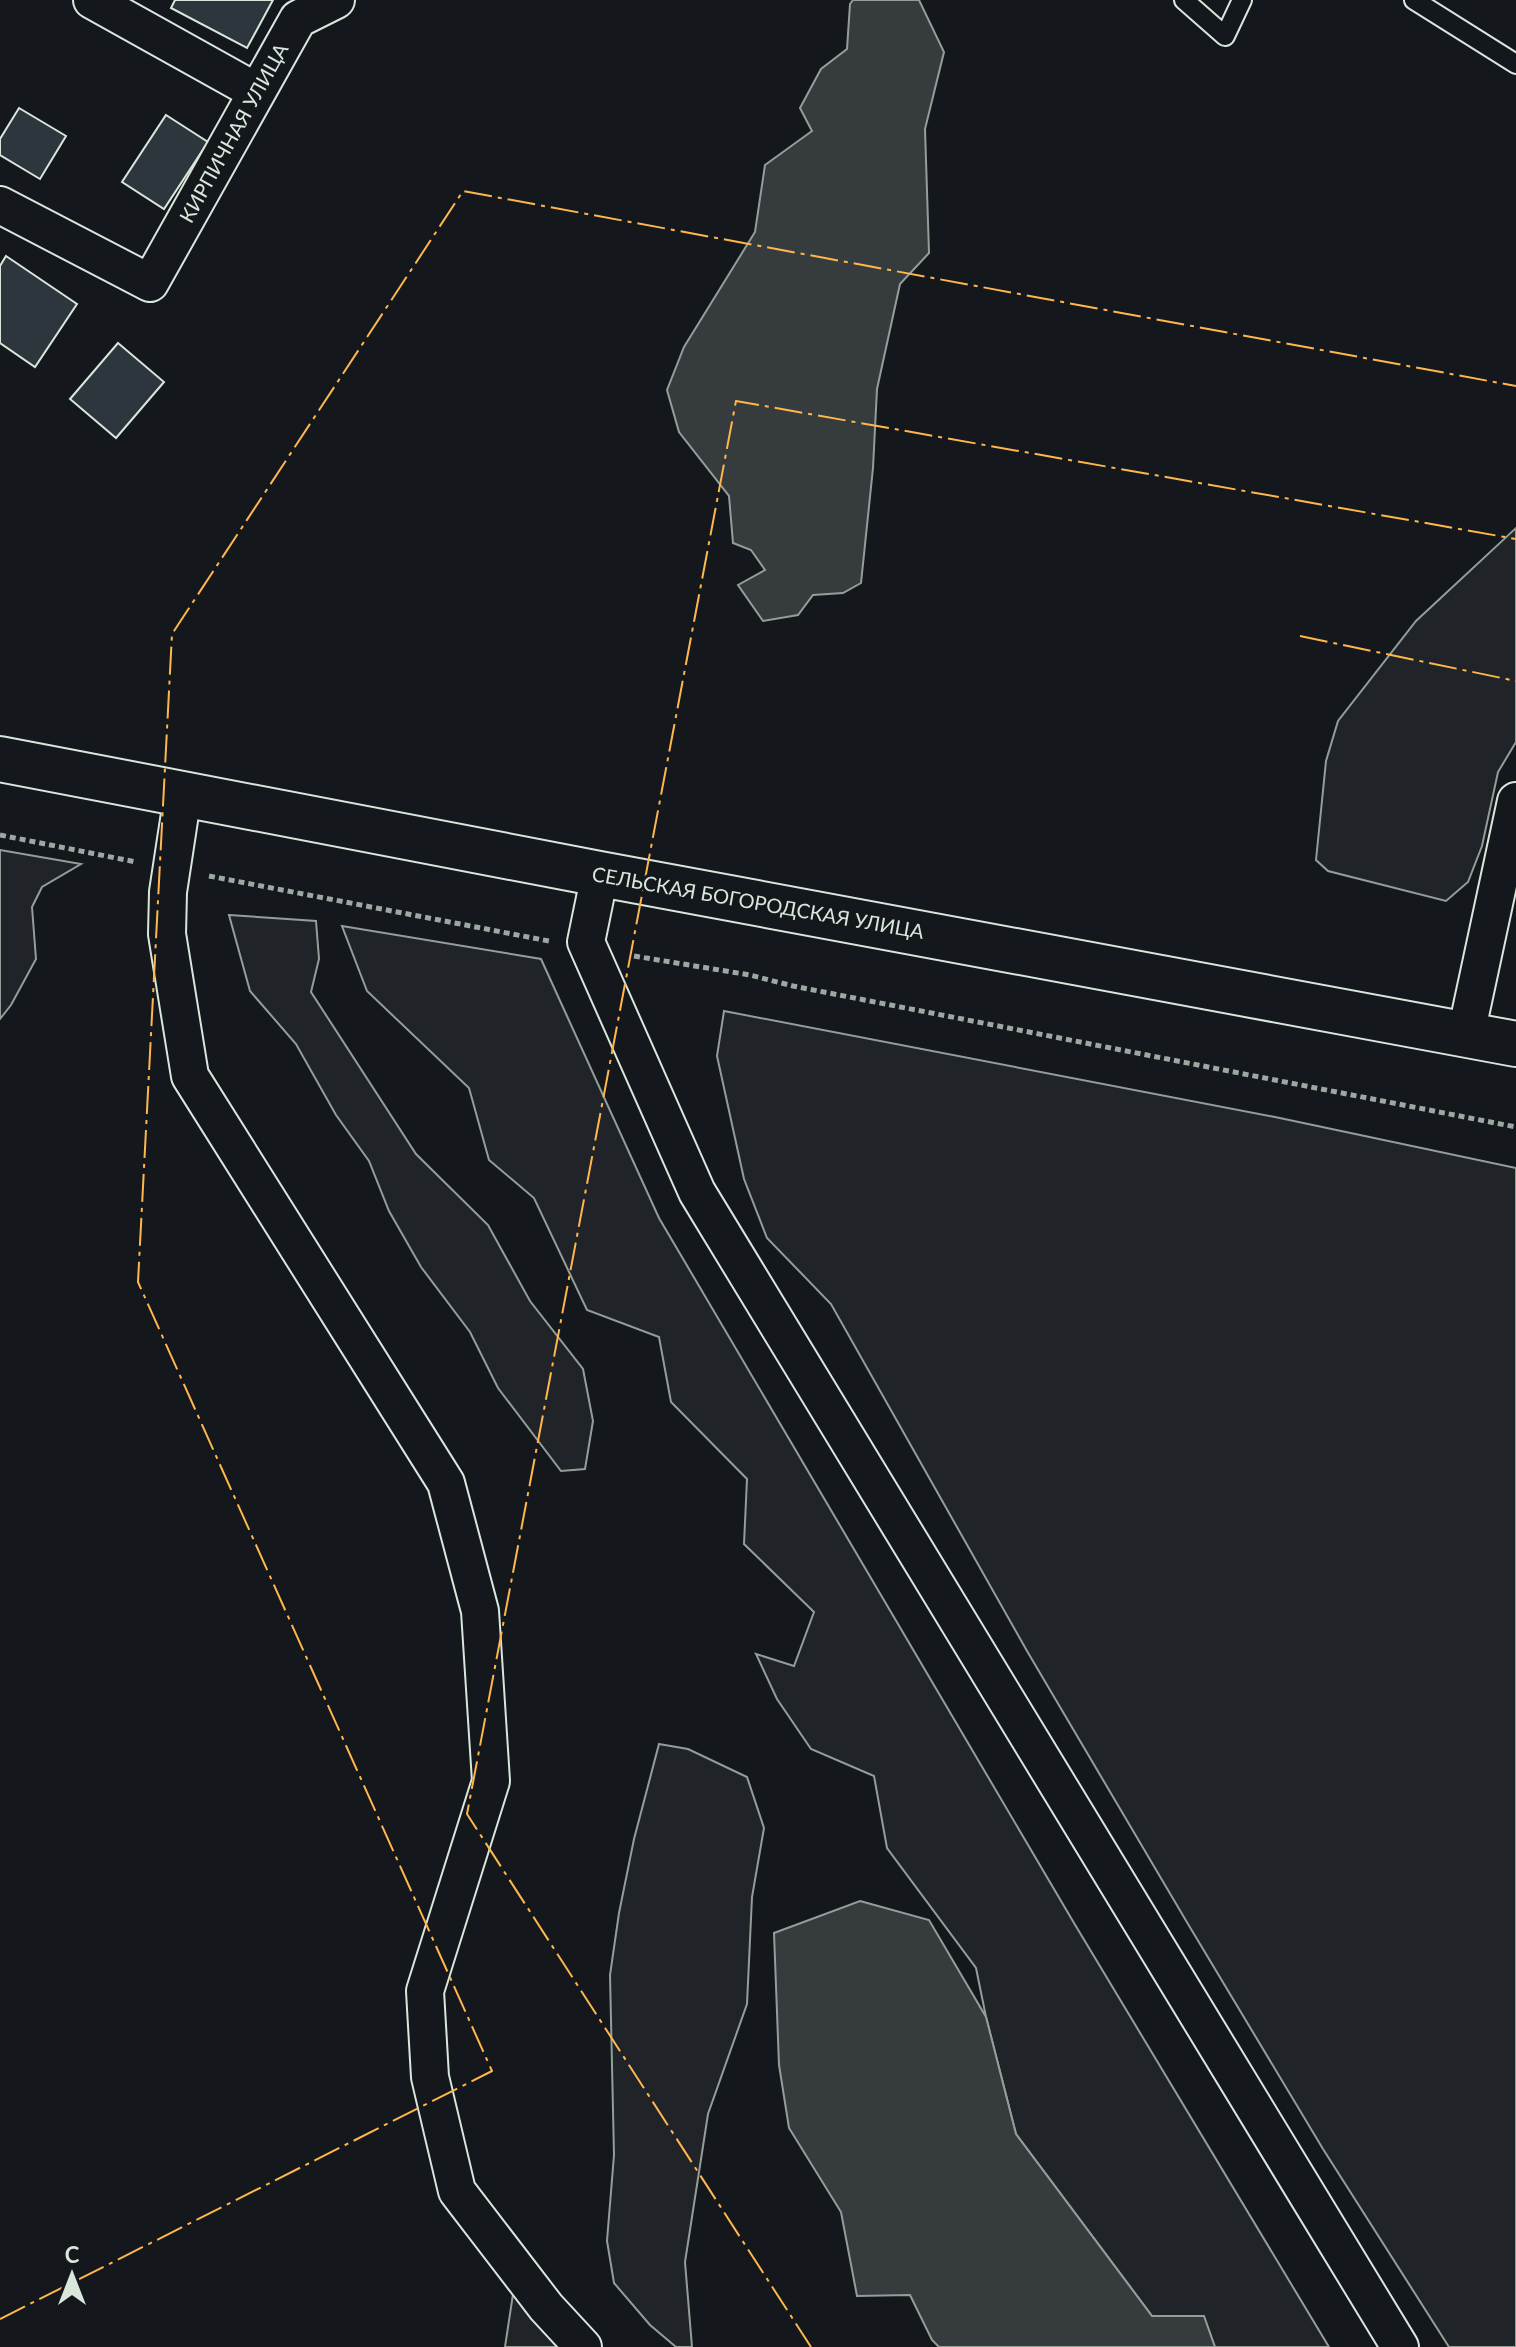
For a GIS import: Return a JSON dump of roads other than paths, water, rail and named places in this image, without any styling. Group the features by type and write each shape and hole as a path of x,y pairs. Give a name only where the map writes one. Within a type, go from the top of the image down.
{"main road":[{"name":"СЕЛЬСКАЯ БОГОРОДСКАЯ УЛИЦА","path":"0,759 1516,1044"}],"street":[{"path":"92,0 257,92"},
{"name":"КИРПИЧНАЯ УЛИЦА","path":"0,205 150,283 298,19 336,0"},
{"path":"183,794 168,892 167,934 190,1076 446,1483 480,1611 491,1781 425,1991 430,2077 457,2191 546,2307 583,2347"},
{"path":"1466,1034 1516,801"},
{"path":"600,874 586,942 697,1192 1400,2347"}],"lane":[{"path":"1184,0 1225,36 1242,0"},
{"path":"1414,0 1511,61 1516,40"}]}
